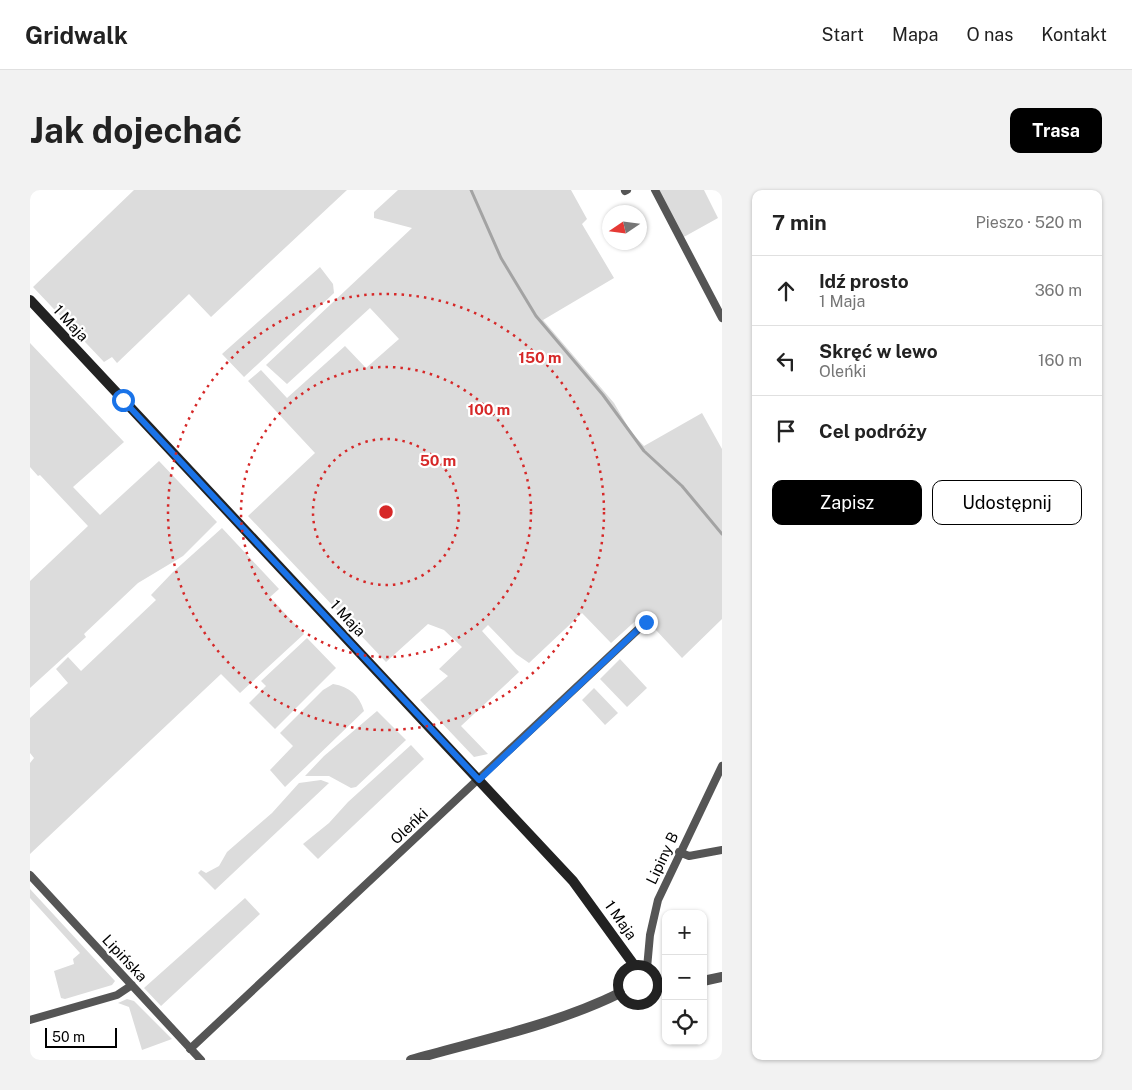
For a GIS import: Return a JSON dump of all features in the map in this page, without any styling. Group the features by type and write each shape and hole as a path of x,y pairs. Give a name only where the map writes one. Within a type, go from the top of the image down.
{"main road":[{"name":"1 Maja","path":"30,300 573,881 634,966"},
{"path":"634,966 648,968 662,985 653,998 644,1004 633,1004 620,993 618,988 620,976 634,966"}],"street":[{"path":"655,190 722,318"},
{"name":"Oleńki","path":"190,1049 646,622"},
{"name":"Lipiny B","path":"648,968 650,935 658,900 679,852 722,766"},
{"path":"679,852 689,856 722,850"},
{"name":"Lipińska","path":"30,875 201,1060"},
{"path":"707,980 722,977"},
{"path":"30,1020 117,995 132,986"},
{"path":"411,1060 533,1025 603,1002 620,993"}],"shaded area":[{"path":"134,190 347,190 211,317 189,294 117,363 112,357 104,362 33,287"},
{"path":"398,190 571,190 587,219 582,224 614,278 543,320 614,403 631,432 644,446 702,413 722,449 722,619 682,658 642,615 611,643 582,613 529,663 516,654 488,625 482,631 519,672 461,726 488,754 474,757 420,700 448,676 439,669 462,647 444,630 428,624 386,662 248,516 315,453 248,381 261,370 287,398 345,346 366,368 399,339 370,308 287,384 266,365 412,228 374,218 374,212"},
{"path":"658,190 704,190 718,218 682,238"},
{"path":"320,267 333,284 334,293 244,377 222,354"},
{"path":"30,343 124,442 73,487 100,515 159,461 217,522 183,556 138,583 84,634 86,637 30,688 30,581 88,526 40,475 38,476 30,467"},
{"path":"222,528 279,589 270,597 304,634 240,693 221,674 30,854 30,763 34,758 30,753 30,718 68,683 56,669 68,657 81,671 156,600 151,595 173,572"},
{"path":"307,638 336,668 275,729 249,703 266,686 261,681"},
{"path":"620,659 647,688 627,707 600,679"},
{"path":"333,684 344,687 353,693 364,711 285,787 270,770 293,746 280,733 323,690"},
{"path":"594,688 618,713 605,725 582,700"},
{"path":"377,711 406,740 356,787 351,788 329,776 305,776 324,756"},
{"path":"411,745 424,759 318,859 303,844 329,823 348,802"},
{"path":"321,780 329,783 215,890 198,873 201,870 206,873 219,866 227,852 272,813 299,783"},
{"path":"30,889 115,981 112,985 65,999 61,998 54,971 74,964 73,959 80,953 30,898"},
{"path":"245,898 260,914 161,1006 144,988"},
{"path":"127,999 134,1001 172,1039 142,1050 129,1007 118,1003"}],"waterway":[{"path":"471,190 501,258 536,316 603,395 644,451 682,486 722,534"}],"route":[{"path":"123,400 479,780 646,622"}]}
